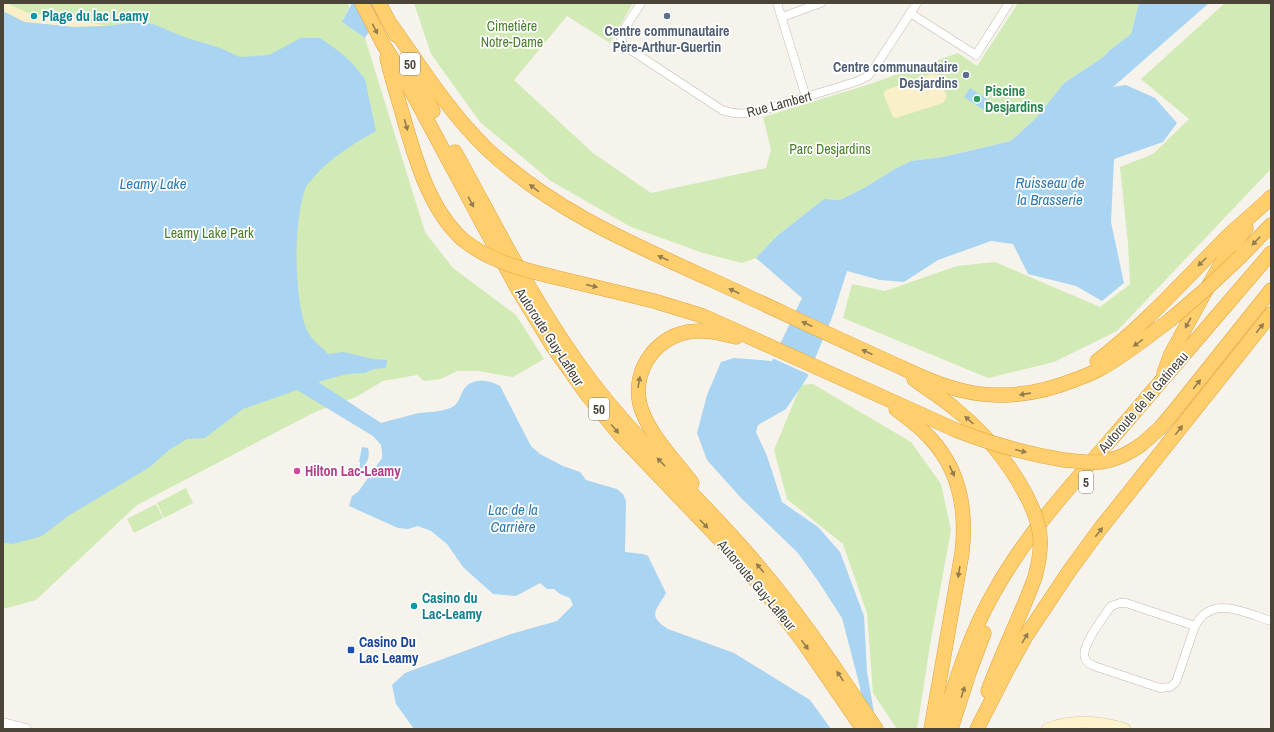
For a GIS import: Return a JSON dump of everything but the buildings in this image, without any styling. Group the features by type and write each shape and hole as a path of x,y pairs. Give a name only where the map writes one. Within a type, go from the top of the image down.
{"highway":[{"name":"Autoroute Guy-Lafleur","path":"362,3 383,44 406,81 519,292 542,330 585,392 620,435 728,548 763,589 848,697 876,729"},
{"name":"Autoroute Guy-Lafleur","path":"379,3 392,26 428,102 530,288 568,349 596,388 635,434 737,541 786,600 848,697 863,729"},
{"path":"392,26 432,84 470,131 494,155 540,192 574,214 626,241 896,365 947,386 978,394 1000,396 1022,395 1042,391 1099,370 1170,320 1206,289 1271,225"},
{"path":"383,44 412,147 439,212 462,239 480,252 496,260 523,269 639,297 703,316 958,431 989,442 1059,459 1086,462 1100,462 1118,458 1130,452 1142,444 1160,428 1267,298 1271,290"},
{"path":"1063,384 1094,364 1122,341 1271,197"},
{"path":"1162,379 1171,354 1208,286 1256,212"},
{"name":"Autoroute de la Gatineau","path":"935,726 956,679 973,635 993,594 1032,534 1065,493 1271,253"},
{"name":"Autoroute de la Gatineau","path":"951,729 970,670 986,630 1007,587 1022,565 1067,504 1271,267"},
{"path":"976,729 1021,645 1066,575 1100,529 1271,314"},
{"path":"737,541 649,427 640,404 638,386 642,370 653,352 665,341 679,334 704,331 762,342"},
{"path":"896,365 955,408 980,432 1003,459 1026,495 1037,518 1041,535 1040,556 1035,577 1026,602 996,669 976,729"},
{"path":"881,396 926,433 939,448 947,459 955,476 961,497 964,527 962,553 935,726"}],"main road":[{"path":"1047,729 1068,723 1086,722 1104,723 1125,729"}],"street":[{"name":"Rue Lambert","path":"641,3 623,31 621,38 626,47 715,106 727,112 740,114 752,113 806,97 858,81 868,76 917,3"},
{"path":"778,3 806,97"},
{"path":"782,17 821,3"},
{"path":"910,13 976,55 1009,3"},
{"path":"1195,626 1126,603 1116,604 1111,606 1087,643 1084,653 1085,658 1088,663 1094,666 1160,688 1167,688 1173,685 1178,678 1197,621 1205,613 1224,607 1235,609 1271,621"},
{"path":"3,723 26,729"}],"green space":[{"name":"Leamy Lake","path":"3,3 348,3 349,8 342,22 365,38 425,232 453,268 516,315 544,359 513,377 478,371 457,371 441,379 424,381 417,375 383,381 356,397 315,412 137,505 36,600 3,609"},
{"path":"414,3 633,3 610,43 567,16 514,80 593,153 651,193 766,168 771,150 763,117 867,85 958,53 977,66 1018,3 1139,3 1131,34 1102,58 1064,83 1037,117 1011,141 943,157 911,161 840,200 824,199 777,236 756,258 742,263 703,253 631,227 551,181 480,122 431,54"},
{"path":"1225,3 1271,3 1271,169 1117,331 1054,362 988,378 843,318 852,284 885,291 957,266 995,262 1100,307 1130,284 1128,244 1120,167 1153,154 1189,119 1141,79"},
{"path":"813,384 911,442 941,484 951,530 930,645 917,729 897,729 873,693 867,613 843,544 787,499 774,450 801,385"},
{"path":"186,488 193,503 164,518 157,503"},
{"path":"156,504 163,518 134,533 127,519"}],"sand":[{"name":"Plage du lac Leamy","path":"3,3 7,3 28,13 79,20 107,26 74,27 24,22 3,11"},
{"path":"932,74 939,75 947,97 943,103 896,118 893,117 884,96 884,92"}],"water":[{"path":"352,3 386,3 365,38 342,22"},
{"name":"Ruisseau de la Brasserie","path":"1139,3 1209,3 1113,87 1126,85 1155,98 1177,123 1163,142 1114,159 1111,222 1124,283 1102,301 1076,286 1028,274 1013,244 991,241 938,260 904,282 880,280 847,271 833,315 807,378 786,409 758,425 756,432 767,456 782,502 818,527 840,552 864,616 867,672 875,718 863,716 860,687 842,618 798,553 742,499 707,460 697,433 707,395 721,362 734,358 772,361 802,298 756,258 777,236 824,199 840,200 911,161 943,157 1011,141 1037,117 1064,83 1102,58 1131,34"},
{"name":"Leamy Lake","path":"3,11 24,22 74,27 107,26 131,23 153,24 184,37 220,48 240,57 269,55 301,38 320,38 340,52 352,63 365,79 376,131 350,146 334,158 306,187 302,201 297,239 300,303 309,334 328,354 344,352 373,359 387,360 386,368 374,369 365,373 347,374 318,382 381,423 419,413 439,411 453,407 467,385 476,381 491,382 500,386 531,446 540,454 563,466 580,472 586,480 617,489 623,494 626,501 625,552 648,556 666,593 655,612 657,620 668,629 734,653 810,700 831,729 414,729 396,704 392,685 405,673 511,634 557,621 573,605 570,598 560,594 554,589 547,589 540,583 516,596 493,594 463,567 447,544 431,531 418,526 408,529 398,528 349,506 352,496 358,492 382,458 381,445 373,436 297,390 243,409 205,438 187,439 169,450 150,467 68,516 42,536 13,544 3,543"},
{"name":"Piscine Desjardins","path":"970,88 990,101 984,110 964,97"},
{"path":"362,447 368,448 369,456 363,468 360,468 359,462"}],"pier":[{"path":"778,344 816,361 810,375 772,358"}],"place":[{"name":"Plage du lac Leamy","path":"34,16"},
{"name":"Centre communautaire Père-Arthur-Guertin","path":"667,16"},
{"name":"Centre communautaire Desjardins","path":"966,75"},
{"name":"Piscine Desjardins","path":"977,99"},
{"name":"Hilton Lac-Leamy","path":"297,471"},
{"name":"Casino du Lac-Leamy","path":"414,606"},
{"name":"Casino Du Lac Leamy","path":"351,650"}],"park label":[{"name":"Cimetière Notre-Dame","path":"512,34"},
{"name":"Parc Desjardins","path":"830,149"},
{"name":"Leamy Lake Park","path":"209,233"}],"water label":[{"name":"Lac de la Carrière","path":"513,518"}]}
